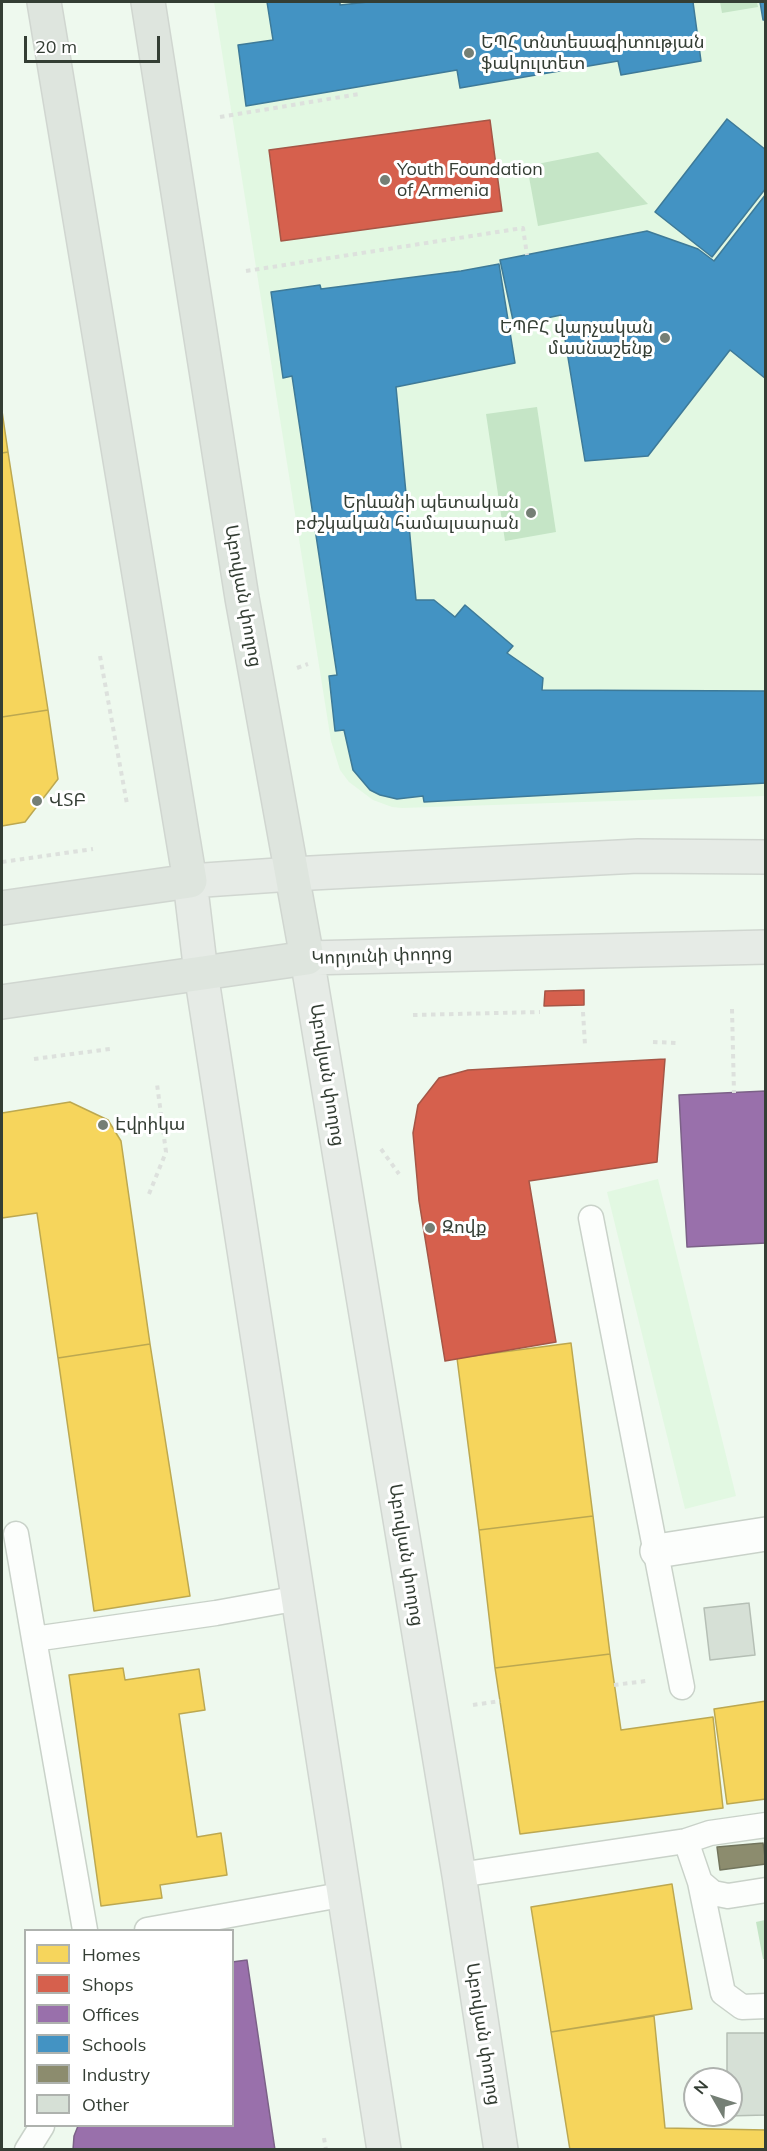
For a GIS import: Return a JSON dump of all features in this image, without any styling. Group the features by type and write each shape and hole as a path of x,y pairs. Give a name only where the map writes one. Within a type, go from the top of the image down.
{"highway":[{"path":"2,908 190,881 44,2"},
{"name":"Աբովյան փողոց","path":"148,2 242,598 307,958"},
{"name":"Կորյունի փողոց","path":"2,1002 307,958"}],"main road":[{"path":"384,2150 201,973 190,881 638,856 765,857"},
{"name":"Կորյունի փողոց","path":"307,958 765,947"},
{"name":"Աբովյան փողոց","path":"307,958 459,1875 501,2150"}],"street":[{"path":"657,1551 765,1534"}],"lane":[{"path":"591,1218 682,1687"},
{"path":"16,1534 85,1929"},
{"path":"34,1639 216,1613 299,1598"},
{"path":"459,1875 686,1841 710,1833 765,1826"},
{"path":"686,1841 700,1882 723,1993 742,2007 765,2006"},
{"path":"700,1882 713,1893 728,1896 765,1890"},
{"path":"153,1929 346,1894"},
{"path":"27,2150 41,2127"}],"path":[{"path":"220,117 359,94"},
{"path":"246,271 523,228 526,255"},
{"path":"100,656 127,804"},
{"path":"296,668 308,664"},
{"path":"2,862 93,849"},
{"path":"732,1009 734,1093"},
{"path":"413,1015 540,1012"},
{"path":"583,1012 585,1045"},
{"path":"653,1042 678,1043"},
{"path":"34,1059 110,1049"},
{"path":"149,1194 166,1152 157,1084"},
{"path":"375,1141 399,1174"},
{"path":"473,1705 500,1701"},
{"path":"324,2139 326,2150"}],"shaded area":[{"name":"Երևանի պետական բժշկական համալսարան","path":"214,2 765,2 765,796 402,808 373,800 349,782 340,770 331,741"},
{"path":"720,2 757,2 758,7 722,13"},
{"path":"598,152 648,204 538,226 527,166"},
{"path":"537,407 556,532 505,541 486,414"},
{"path":"658,1179 736,1496 685,1509 607,1192"},
{"path":"765,1920 765,1959 763,1959 756,1922"}],"building: Homes":[{"path":"2,411 8,452 2,453"},
{"path":"8,452 48,710 2,717 2,453"},
{"path":"48,710 58,779 25,822 2,826 2,717"},
{"path":"70,1102 108,1120 121,1141 150,1344 58,1358 37,1213 2,1218 2,1113"},
{"path":"571,1343 593,1516 479,1530 457,1358"},
{"path":"150,1344 190,1596 94,1611 58,1358"},
{"path":"593,1516 610,1654 495,1668 479,1530"},
{"path":"610,1654 621,1730 713,1717 723,1808 520,1834 495,1668"},
{"path":"123,1668 125,1680 199,1669 205,1710 179,1714 197,1837 221,1833 227,1875 160,1885 162,1898 101,1906 69,1675"},
{"path":"766,1701 766,1799 727,1804 714,1709"},
{"path":"672,1884 692,2009 551,2032 531,1907"},
{"path":"654,2016 665,2128 766,2130 766,2150 570,2150 551,2032"}],"building: Shops":[{"name":"Youth Foundation of Armenia","path":"490,120 502,211 281,241 269,150"},
{"path":"584,990 584,1005 544,1006 545,991"},
{"path":"665,1059 657,1162 529,1181 556,1342 445,1361 419,1201 413,1133 418,1105 439,1078 468,1070"}],"building: Offices":[{"path":"766,1091 766,1243 687,1247 679,1095"},
{"path":"247,1960 275,2150 73,2150 78,2127 234,2127 234,1962"}],"building: Schools":[{"name":"ԵՊՀ տնտեսագիտության ֆակուլտետ","path":"267,2 340,2 340,5 368,2 693,2 701,61 621,75 618,61 460,88 457,70 246,106 238,45 273,40"},
{"path":"760,2 766,2 766,20 763,20"},
{"path":"727,119 766,150 766,188 712,257 655,212"},
{"name":"ԵՊԲՀ վարչական մասնաշենք","path":"766,194 766,379 730,350 648,456 585,461 561,315 514,325 500,260 647,231 698,249 714,261"},
{"path":"499,264 515,363 396,387 416,600 434,600 455,617 465,605 513,646 507,653 543,678 542,690 766,691 766,783 424,802 423,796 397,799 380,795 370,790 353,770 344,730 335,731 329,676 337,675 292,376 283,378 271,292 320,285 321,289"}],"building: Industry":[{"path":"763,1843 766,1864 720,1870 717,1847"}],"building: Other":[{"path":"749,1603 755,1655 710,1660 704,1608"},
{"path":"727,2033 766,2033 766,2115 743,2116 743,2067 727,2067"}],"place":[{"name":"ԵՊՀ տնտեսագիտության ֆակուլտետ","path":"469,53"},
{"name":"Youth Foundation of Armenia","path":"385,180"},
{"name":"ԵՊԲՀ վարչական մասնաշենք","path":"665,338"},
{"name":"Երևանի պետական բժշկական համալսարան","path":"531,513"},
{"name":"ՎՏԲ","path":"37,801"},
{"name":"Էվրիկա","path":"103,1125"},
{"name":"Զովք","path":"430,1228"}]}
